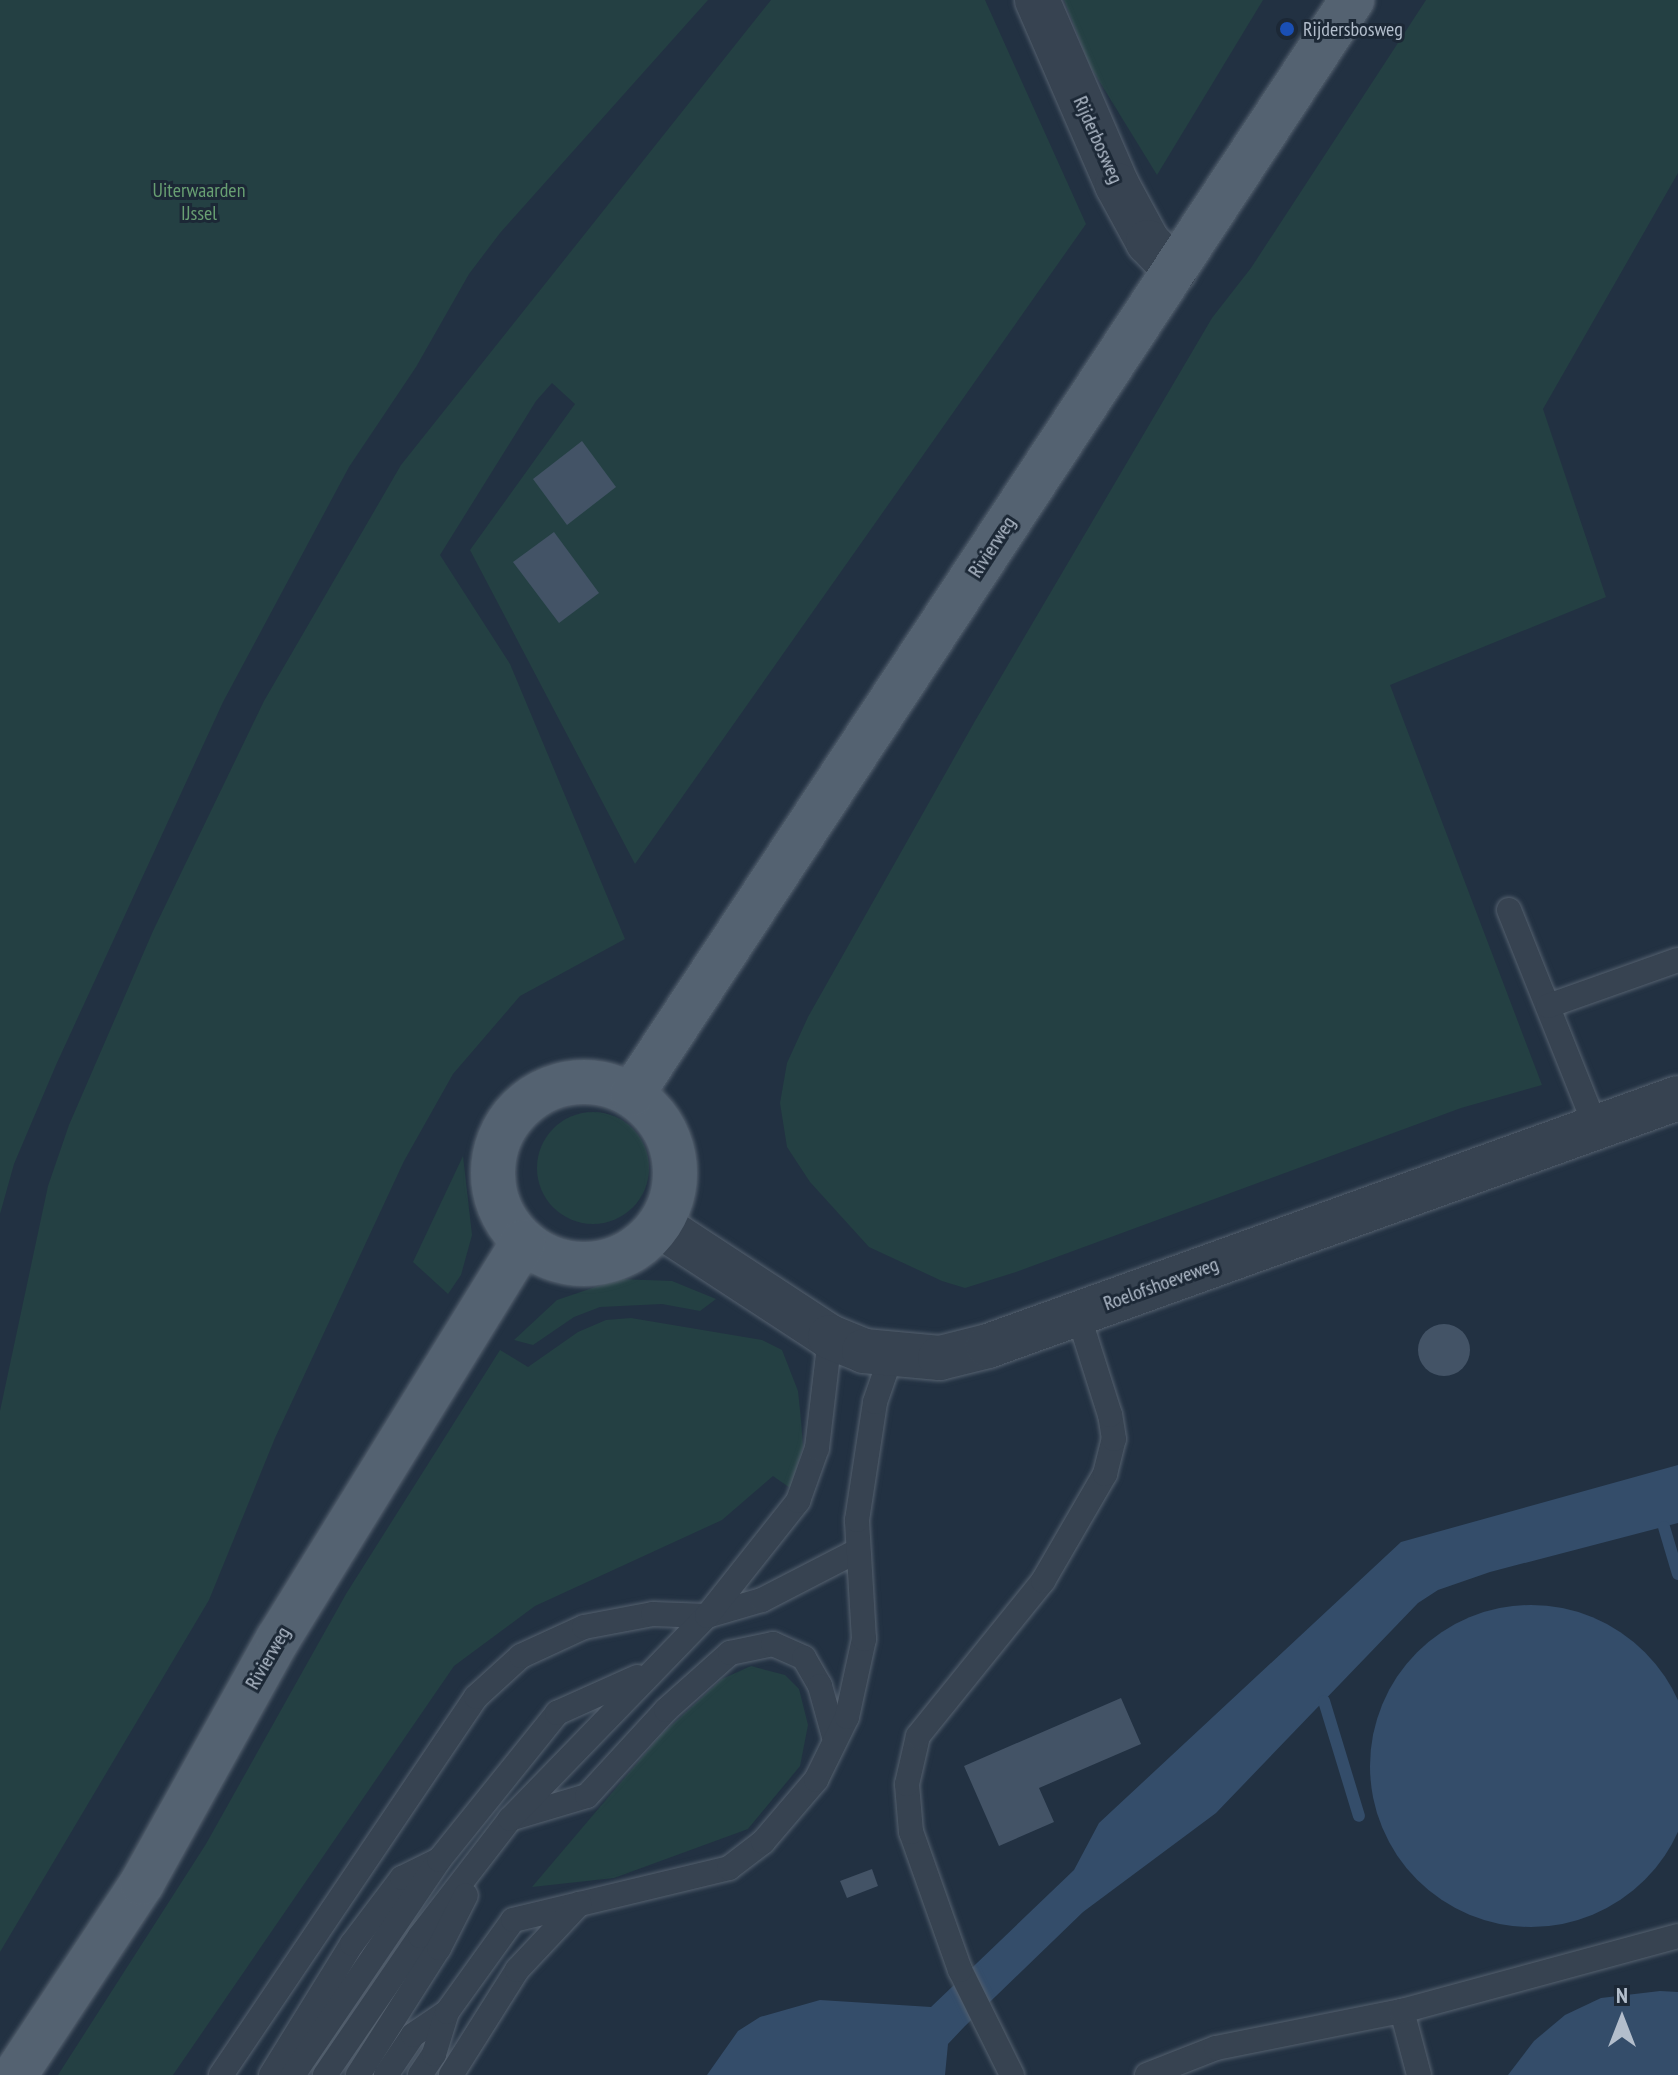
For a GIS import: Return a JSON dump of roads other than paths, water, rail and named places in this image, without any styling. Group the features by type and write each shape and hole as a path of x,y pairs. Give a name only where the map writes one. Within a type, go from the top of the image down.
{"main road":[{"name":"Rivierweg","path":"632,1094 1352,0"},
{"path":"580,1080 632,1094 658,1118 674,1150 675,1185 662,1227 626,1255 582,1265 553,1259 523,1242 496,1203 491,1173 495,1148 526,1100 580,1080"},
{"name":"Rivierweg","path":"15,2075 142,1883 278,1639 523,1242"}],"street":[{"name":"Rijderbosweg","path":"1037,0 1117,185 1148,242 1175,270"},
{"name":"Roelofshoeveweg","path":"662,1227 830,1337 891,1356 940,1358 1078,1314 1678,1098"}],"lane":[{"path":"1509,910 1596,1128"},
{"path":"1548,1006 1678,960"},
{"path":"1012,2075 960,1970 911,1832 907,1784 918,1736 1043,1581 1105,1474 1114,1439 1110,1415 1078,1314"},
{"path":"325,2075 420,1936 483,1860 510,1819 650,1671 707,1616 798,1501 817,1448 830,1337"},
{"path":"420,2075 434,2054 447,2012 513,1920 729,1868 763,1842 816,1780 847,1717 864,1639 857,1551 875,1402 891,1356"},
{"path":"221,2075 476,1697 521,1656 584,1627 653,1614 707,1616 762,1600 857,1551"},
{"path":"510,1819 587,1796 666,1710 730,1653 773,1644 804,1658 820,1686 835,1740"},
{"path":"293,2075 439,1860 557,1713 650,1671"},
{"path":"271,2075 352,1944 402,1878 439,1860"},
{"path":"358,2075 439,1948 483,1860"},
{"path":"451,2075 517,1970 579,1904"},
{"path":"1147,2075 1216,2048 1402,2011 1678,1936"},
{"path":"1402,2011 1419,2075"},
{"path":"386,2075 413,2035 447,2012"}],"water":[{"path":"1678,1465 1678,1523 1490,1572 1438,1590 1418,1603 1216,1813 1083,1912 965,2026 948,2044 945,2075 707,2075 738,2031 760,2017 820,2000 931,2007 1074,1870 1099,1823 1401,1542"},
{"path":"1515,1605 1547,1605 1578,1612 1607,1624 1633,1641 1656,1664 1680,1704 1692,1750 1692,1782 1680,1828 1665,1856 1633,1891 1607,1908 1578,1920 1547,1927 1515,1927 1484,1920 1455,1908 1429,1891 1406,1868 1389,1842 1377,1813 1370,1782 1370,1750 1377,1719 1389,1690 1406,1664 1429,1641 1455,1624 1484,1612"},
{"path":"1678,1992 1678,2075 1508,2075 1534,2041 1565,2015 1601,1998"}],"waterway":[{"path":"1664,1527 1678,1574"},
{"path":"1324,1701 1359,1816"}],"place":[{"name":"Rijdersbosweg","path":"1287,29"}],"park label":[{"name":"Uiterwaarden IJssel","path":"199,202"}]}
